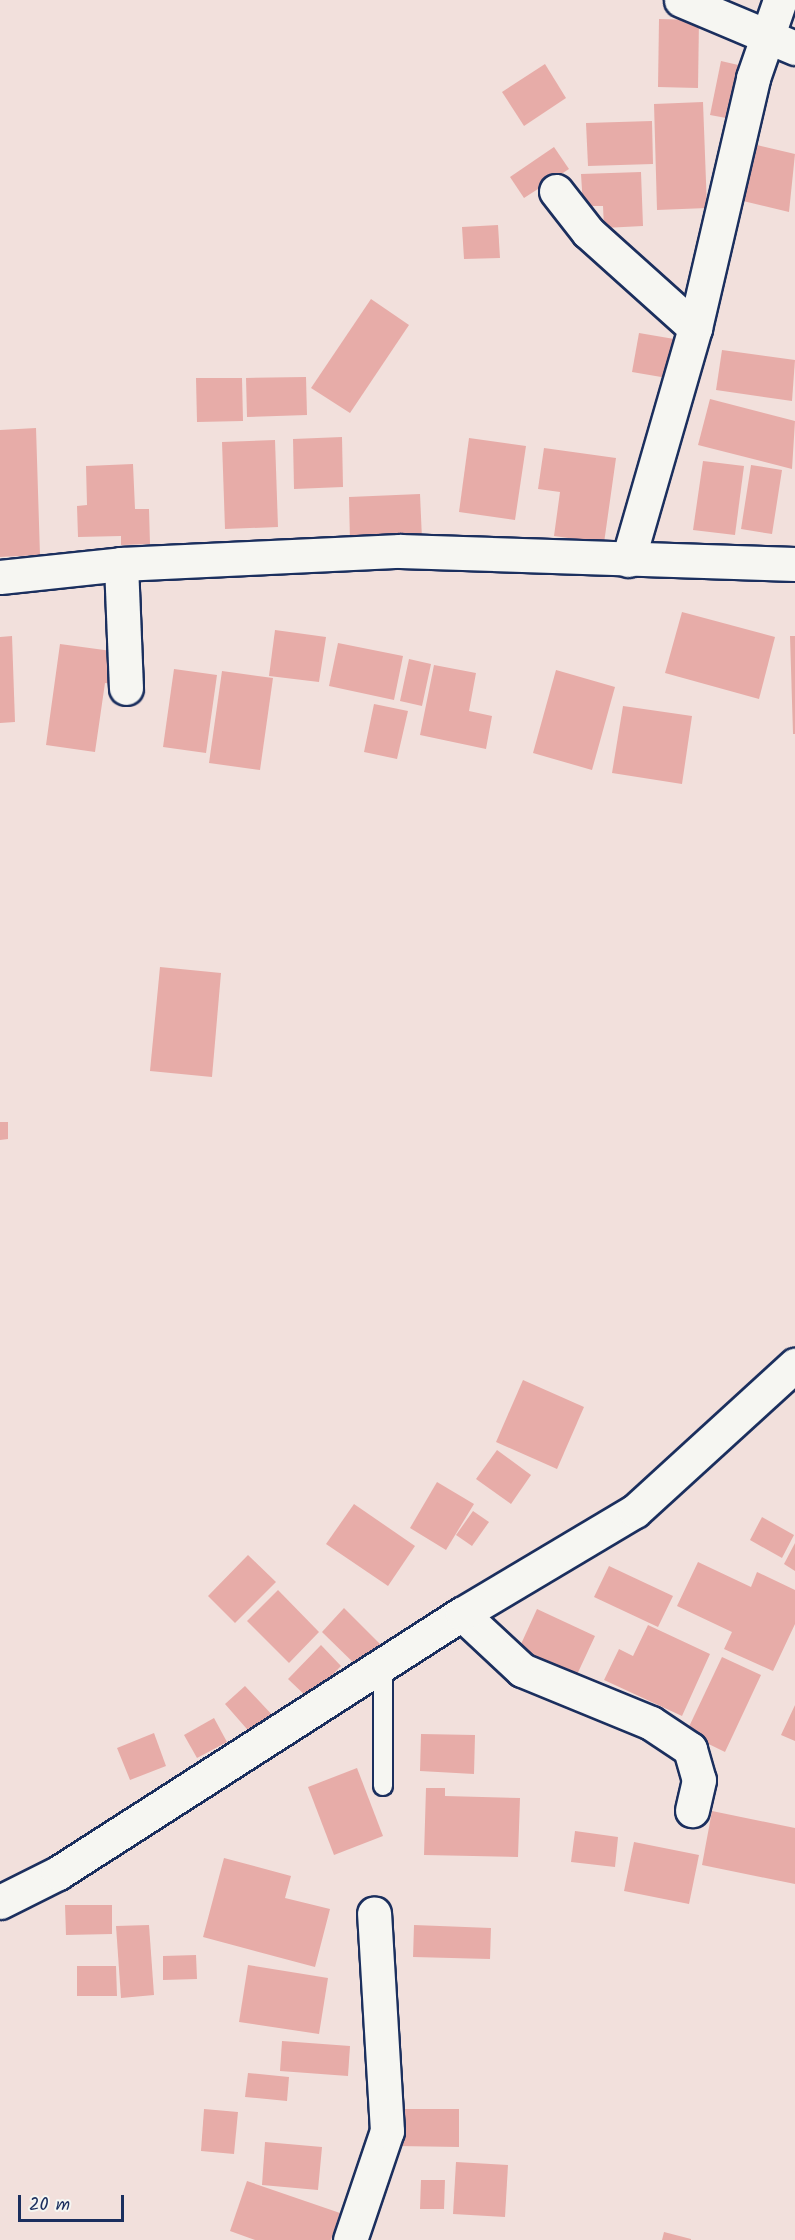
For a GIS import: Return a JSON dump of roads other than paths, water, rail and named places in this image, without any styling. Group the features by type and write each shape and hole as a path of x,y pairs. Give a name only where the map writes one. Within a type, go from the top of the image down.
{"street":[{"path":"681,0 795,48"},
{"path":"628,560 695,328 765,35 780,0"},
{"path":"556,191 588,232 695,328"},
{"path":"0,577 122,564 400,550 628,560 795,564"},
{"path":"122,564 126,688"},
{"path":"0,1902 58,1874 462,1614 635,1511 795,1365"},
{"path":"462,1614 522,1670 651,1723 690,1749 699,1780 692,1810"},
{"path":"350,2240 387,2130 374,1913"}],"lane":[{"path":"383,1665 383,1786"}]}
